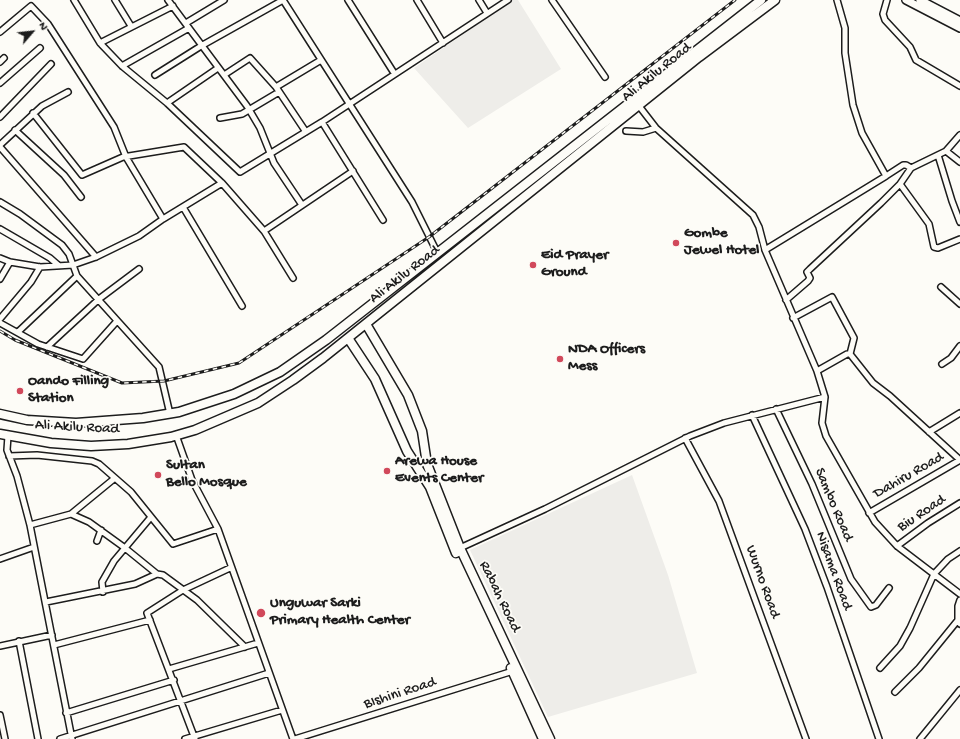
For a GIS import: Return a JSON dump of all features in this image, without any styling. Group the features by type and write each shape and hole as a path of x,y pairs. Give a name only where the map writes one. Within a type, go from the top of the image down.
{"main road":[{"name":"Ali Akilu Road","path":"4,435 51,443 91,446 128,444 176,435 219,420 258,403 293,380 366,324 639,106 761,0"},
{"name":"Ali Akilu Road","path":"0,414 26,420 76,423 110,421 170,414 234,394 280,372 326,340 437,252 727,30 774,0"},
{"name":"Rabah Road","path":"366,324 408,395 422,431 427,464 460,548 550,739"},
{"name":"Rabah Road","path":"348,338 375,379 407,451 430,487 455,550 543,739"}],"street":[{"path":"74,0 100,43 122,66 167,103 240,172 322,122 394,73 508,0"},
{"path":"115,0 131,26"},
{"path":"168,0 248,109 260,128 274,163 302,205"},
{"path":"122,66 187,26 224,0"},
{"path":"155,75 201,46 283,0 412,202 437,252"},
{"path":"348,0 394,73"},
{"path":"417,0 443,43"},
{"path":"479,0 487,13"},
{"path":"552,0 604,77"},
{"path":"836,0 845,28 845,53 853,105 862,133 886,176"},
{"path":"887,0 883,14 885,20 910,47 916,60 960,86"},
{"path":"906,0 960,28"},
{"path":"920,0 960,21"},
{"path":"0,32 31,6 48,24 114,127 126,157 163,219"},
{"path":"100,43 173,6"},
{"path":"0,83 40,48"},
{"path":"224,76 250,58 276,87 306,132"},
{"path":"276,87 321,60"},
{"path":"0,117 51,64"},
{"path":"167,103 218,68"},
{"path":"68,92 42,106 33,113 0,146 96,257"},
{"path":"220,118 237,115 279,92"},
{"path":"639,106 656,128 753,215 759,227 765,250 817,371 825,397 822,423 826,436 869,513 887,537 960,594"},
{"path":"33,113 81,174 126,157 184,147 222,183 264,231 293,278"},
{"path":"322,122 354,171 383,220"},
{"path":"626,131 643,132 656,128"},
{"path":"15,130 64,175 81,197"},
{"path":"786,300 808,281 810,278 807,272 900,184 911,168 946,151 960,135"},
{"path":"946,151 960,162"},
{"path":"938,155 960,222"},
{"path":"765,250 902,166 906,165 911,168"},
{"path":"264,231 354,171"},
{"path":"0,258 10,262 40,267 73,265 96,257 123,244 222,183"},
{"path":"900,184 929,224 934,247 938,248 960,239"},
{"path":"952,201 960,207"},
{"path":"0,202 20,214 62,245 69,254 77,276 159,367 164,381 170,414"},
{"path":"183,207 242,306"},
{"path":"0,229 50,258 58,265"},
{"path":"0,279 10,262"},
{"path":"0,319 31,282 40,267"},
{"path":"47,347 61,332 78,320 99,299 140,269"},
{"path":"19,331 77,276"},
{"path":"942,287 960,304"},
{"path":"793,318 832,297 854,338 850,354"},
{"path":"0,323 19,331 47,347 83,358 117,321"},
{"path":"942,364 951,358 960,346"},
{"path":"817,371 847,354 850,354"},
{"path":"850,354 873,383 890,396 960,460"},
{"path":"460,548 545,509 685,438 724,423 825,397"},
{"name":"Sambo Road","path":"776,409 817,496 851,579 863,597 873,607 889,588"},
{"path":"929,432 960,413"},
{"name":"Nisama Road","path":"752,415 805,529 827,587 879,739"},
{"path":"4,435 7,450 17,476 30,525 46,602 66,713 72,737"},
{"path":"176,435 192,480 218,529 230,568 294,739"},
{"name":"Wurno Road","path":"685,438 719,501 806,739"},
{"path":"9,456 37,455 92,461 98,464 131,492 173,544 218,529"},
{"name":"Dahiru Road","path":"869,513 960,460"},
{"path":"30,525 71,514 90,496 115,478"},
{"name":"Biu Road","path":"897,546 928,523 960,503"},
{"path":"71,514 89,522 101,530 157,574 163,575 197,600 245,647"},
{"path":"102,592 102,582 125,548 151,517"},
{"path":"97,541 101,530"},
{"path":"0,559 34,547"},
{"path":"880,668 900,646 913,622 934,574 948,559 960,551"},
{"path":"195,738 147,613 183,590 230,568"},
{"path":"46,602 102,592 135,584 157,574"},
{"path":"895,692 919,668 959,622 958,606 960,600"},
{"path":"54,645 150,620"},
{"path":"0,646 52,635"},
{"path":"19,642 38,739"},
{"path":"169,669 258,643"},
{"name":"BIshini Road","path":"294,739 512,671"},
{"path":"60,739 72,737 181,700 269,673"},
{"path":"66,713 174,680"},
{"path":"920,739 960,690"},
{"path":"185,739 195,738 282,710"},
{"path":"0,715 5,739"}],"shaded area":[{"path":"513,0 518,0 561,69 468,128 414,68"},
{"path":"632,475 668,575 697,673 548,717 470,550"}],"railway":[{"path":"0,331 15,340 122,383 164,381 239,363 429,237 735,0"}],"place":[{"name":"Gombe Jewel Hotel","path":"676,243"},
{"name":"Eid Prayer Ground","path":"533,265"},
{"name":"NDA Officers Mess","path":"560,359"},
{"name":"Oando Filling Station","path":"20,391"},
{"name":"Arewa House Events Center","path":"387,471"},
{"name":"Sultan Bello Mosque","path":"158,475"},
{"name":"Unguwar Sarki Primary Health Center","path":"261,613"}]}
